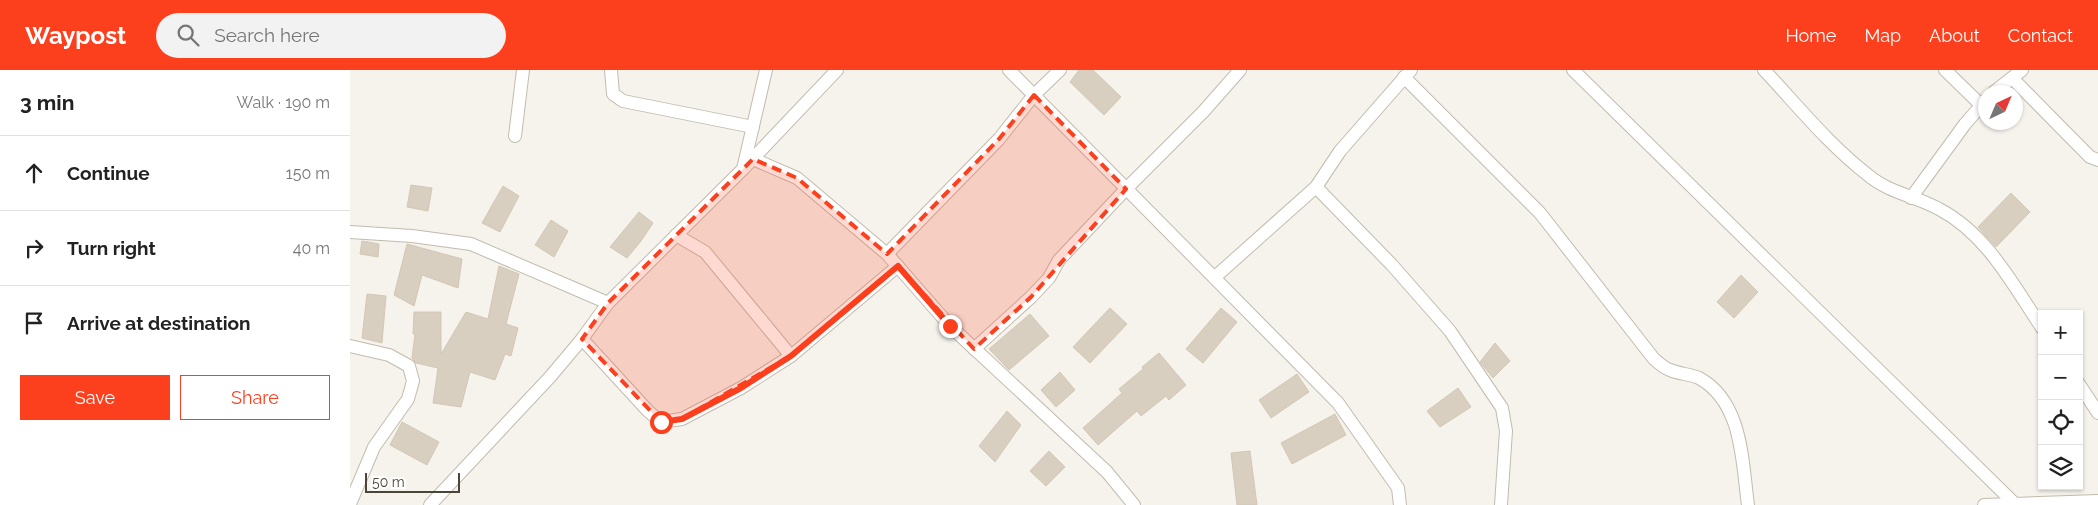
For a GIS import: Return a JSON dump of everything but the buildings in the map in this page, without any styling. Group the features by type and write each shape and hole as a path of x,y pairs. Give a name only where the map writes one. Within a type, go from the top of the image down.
{"street":[{"path":"515,136 523,70"},
{"path":"611,70 613,94 623,100 753,127"},
{"path":"743,169 766,70"},
{"path":"430,505 550,377 582,339 608,303 753,159 836,70"},
{"path":"1009,70 1338,403 1398,488 1400,505"},
{"path":"887,254 999,138 1034,95 1060,70"},
{"path":"974,349 1031,297 1048,278 1059,260 1203,112 1240,70"},
{"path":"1573,70 2014,503"},
{"path":"1764,70 1848,158 1884,186 1938,208 1956,219 1979,238 1995,258 2038,322"},
{"path":"1945,70 1978,98"},
{"path":"1215,277 1316,187 1340,151 1408,73 1540,213 1654,359 1669,370 1698,377 1709,385 1723,400 1733,417 1739,436 1748,505"},
{"path":"2003,85 2017,74 2090,156 2098,160"},
{"path":"1911,198 1978,109"},
{"path":"753,159 797,178 887,254 950,326 1107,472 1134,505"},
{"path":"1316,187 1392,265 1450,331 1502,408 1506,431 1501,505"},
{"path":"350,232 412,236 471,244 608,303"},
{"path":"676,235 705,252 791,356"},
{"path":"582,339 648,411 661,422 682,419 741,388 791,356 898,266"},
{"path":"350,346 389,355 409,366 413,381 408,399 374,447 350,504"},
{"path":"2083,390 2098,413"},
{"path":"1984,505 2092,503"}],"highlighted area":[{"path":"1034,95 1126,189 1031,297 974,349 898,266 791,356 682,419 661,422 582,339 608,303 753,159 797,178 887,254 999,139"}],"route":[{"path":"661,422 682,419 741,388 791,356 898,266 950,326"}]}
